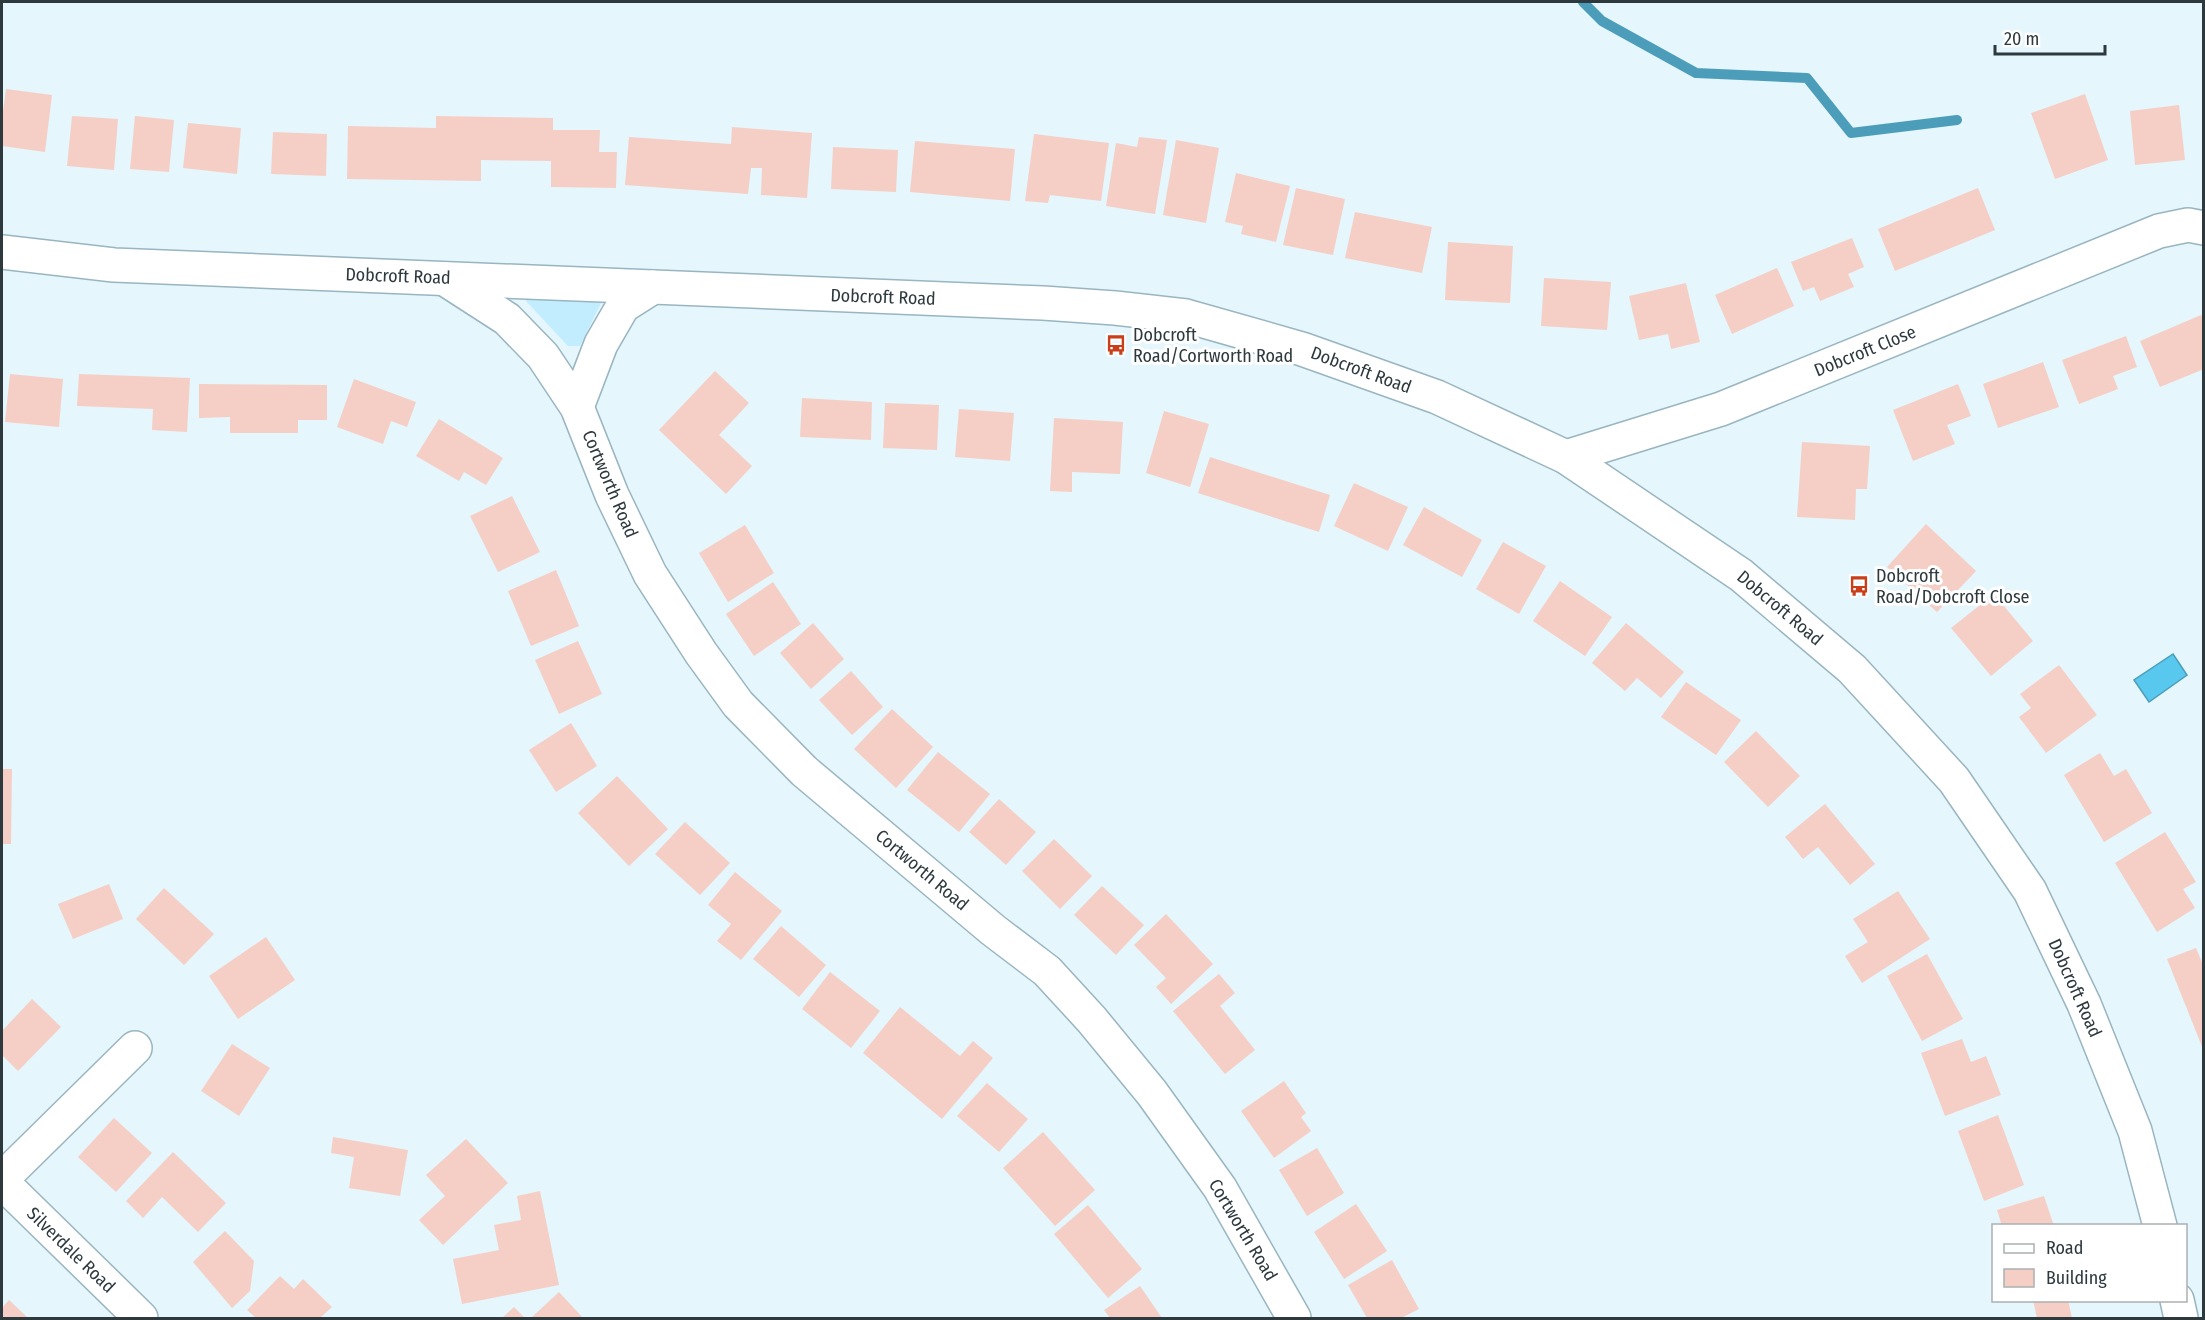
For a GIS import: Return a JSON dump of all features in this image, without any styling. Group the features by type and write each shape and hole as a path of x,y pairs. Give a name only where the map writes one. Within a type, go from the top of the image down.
{"street":[{"name":"Dobcroft Close","path":"1566,457 1721,409 2159,231 2188,225 2204,228"},
{"name":"Dobcroft Road","path":"2,252 114,265 1043,303 1115,308 1186,316 1302,349 1437,397 1566,457 1636,502 1741,575 1852,669 1954,780 2030,891 2084,1004 2135,1131 2159,1224"},
{"name":"Cortworth Road","path":"443,278 507,319 543,356 577,406 612,495 650,574 701,653 738,704 804,771 993,930 1047,971 1092,1020 1152,1093 1220,1188 1294,1318"},
{"name":"Cortworth Road","path":"577,406 601,344 622,306 653,287"},
{"name":"Silverdale Road","path":"135,1048 2,1180 141,1318"},
{"path":"2177,1302 2181,1318"}],"shaded area":[{"path":"530,286 603,299 580,346 568,346 526,301"}],"water":[{"path":"2173,654 2187,675 2149,702 2134,680"}],"building":[{"path":"6,89 52,95 45,152 2,146 2,119"},
{"path":"2085,94 2108,160 2055,179 2031,113"},
{"path":"2179,105 2185,160 2135,165 2130,111"},
{"path":"72,116 118,119 114,170 67,166"},
{"path":"135,116 174,120 169,172 130,169"},
{"path":"436,116 553,118 553,130 600,130 599,152 617,152 616,188 551,187 551,161 481,160 481,181 347,179 348,126 436,128"},
{"path":"188,123 241,128 237,174 183,168"},
{"path":"732,127 812,133 807,198 761,195 762,168 751,168 748,194 625,185 629,137 731,144"},
{"path":"273,132 327,134 326,176 271,174"},
{"path":"1034,134 1109,143 1101,201 1050,195 1048,203 1025,201"},
{"path":"1139,137 1167,140 1155,214 1106,206 1116,143 1137,147"},
{"path":"1176,140 1219,148 1206,223 1163,215"},
{"path":"915,141 1015,149 1010,201 910,192"},
{"path":"833,147 898,150 896,192 831,189"},
{"path":"1236,173 1290,186 1276,242 1241,234 1243,226 1225,222"},
{"path":"1296,188 1345,199 1333,255 1283,245"},
{"path":"1978,188 1995,230 1895,271 1878,229"},
{"path":"1355,212 1432,227 1422,273 1345,258"},
{"path":"1852,238 1864,267 1848,274 1854,287 1820,301 1814,287 1803,291 1791,262"},
{"path":"1448,242 1513,246 1510,303 1445,300"},
{"path":"1777,268 1794,306 1732,334 1715,295"},
{"path":"1544,278 1611,282 1607,330 1541,326"},
{"path":"1686,283 1700,342 1671,349 1668,334 1639,340 1629,296"},
{"path":"2201,315 2204,321 2204,369 2160,387 2140,341"},
{"path":"2126,336 2137,367 2113,376 2118,389 2079,404 2062,360"},
{"path":"2043,362 2059,407 1998,428 1983,384"},
{"path":"715,371 749,403 719,435 752,466 726,494 659,430"},
{"path":"10,374 63,379 59,427 5,422"},
{"path":"79,374 190,378 187,432 152,430 153,409 77,406"},
{"path":"354,379 416,402 407,427 391,421 383,444 337,427"},
{"path":"199,384 327,385 327,420 298,420 298,433 230,433 230,417 199,418"},
{"path":"1958,384 1971,416 1947,425 1955,444 1913,461 1893,410"},
{"path":"802,398 872,402 871,440 800,437"},
{"path":"885,403 939,405 937,450 883,448"},
{"path":"959,409 1014,413 1010,461 955,457"},
{"path":"1164,411 1209,424 1190,487 1146,473"},
{"path":"1054,418 1123,422 1120,474 1072,472 1072,492 1050,491"},
{"path":"439,419 503,458 486,485 464,472 459,481 416,456"},
{"path":"1802,442 1870,446 1867,489 1856,489 1855,520 1797,517"},
{"path":"1210,457 1330,495 1319,532 1198,493"},
{"path":"1354,483 1408,507 1388,551 1334,526"},
{"path":"512,496 540,552 498,572 470,516"},
{"path":"1424,507 1482,540 1462,577 1403,545"},
{"path":"1926,524 1976,571 1937,612 1887,567"},
{"path":"745,525 774,573 728,602 699,553"},
{"path":"1503,542 1546,566 1519,614 1476,589"},
{"path":"556,570 579,626 531,646 508,591"},
{"path":"1560,581 1612,617 1585,656 1533,621"},
{"path":"773,582 801,624 754,656 726,614"},
{"path":"1994,594 2033,641 1991,676 1951,628"},
{"path":"813,623 844,659 811,689 780,653"},
{"path":"1626,623 1684,672 1661,698 1637,678 1625,691 1592,663"},
{"path":"578,641 602,694 559,714 535,660"},
{"path":"2059,665 2097,715 2046,753 2019,717 2031,708 2020,694"},
{"path":"851,671 883,707 852,735 819,700"},
{"path":"1686,682 1741,720 1716,755 1661,717"},
{"path":"892,709 933,747 896,788 854,749"},
{"path":"571,723 597,766 556,792 529,750"},
{"path":"1756,731 1800,776 1768,807 1724,762"},
{"path":"938,752 990,794 959,832 907,790"},
{"path":"2100,753 2114,776 2126,769 2152,813 2104,842 2064,775"},
{"path":"2,769 12,769 11,844 2,844"},
{"path":"617,776 668,829 629,866 578,813"},
{"path":"999,799 1036,832 1006,865 969,832"},
{"path":"1825,804 1875,864 1850,885 1818,847 1803,859 1785,837"},
{"path":"685,822 730,863 700,895 655,854"},
{"path":"2165,832 2196,882 2183,889 2195,908 2157,932 2115,863"},
{"path":"1054,839 1092,876 1060,909 1022,871"},
{"path":"735,872 782,911 741,960 717,941 731,924 708,905"},
{"path":"109,884 123,919 73,939 58,904"},
{"path":"1102,886 1144,925 1116,955 1074,915"},
{"path":"164,888 214,934 184,965 136,919"},
{"path":"1898,891 1930,939 1862,983 1845,956 1868,942 1853,919"},
{"path":"1166,914 1213,964 1171,1004 1156,987 1166,978 1134,945"},
{"path":"781,926 826,965 799,997 753,959"},
{"path":"266,937 295,980 238,1019 209,976"},
{"path":"2196,948 2204,967 2203,1049 2167,959"},
{"path":"1927,954 1963,1019 1922,1041 1887,976"},
{"path":"830,972 880,1011 851,1048 802,1009"},
{"path":"1219,974 1235,993 1220,1006 1255,1050 1225,1074 1173,1011"},
{"path":"32,999 61,1027 18,1071 2,1055 2,1031"},
{"path":"900,1007 960,1056 973,1041 993,1058 942,1119 863,1053"},
{"path":"1962,1039 1971,1062 1986,1056 2001,1095 1945,1116 1921,1053"},
{"path":"232,1044 270,1068 239,1116 201,1091"},
{"path":"1284,1081 1306,1113 1301,1117 1311,1131 1274,1158 1241,1111"},
{"path":"987,1083 1028,1119 999,1152 957,1116"},
{"path":"1998,1115 2024,1185 1984,1201 1958,1131"},
{"path":"114,1118 152,1153 116,1192 78,1157"},
{"path":"1043,1132 1095,1190 1055,1226 1003,1168"},
{"path":"333,1137 408,1150 400,1196 349,1188 354,1157 331,1153"},
{"path":"466,1139 508,1183 443,1245 419,1220 445,1196 426,1175"},
{"path":"1317,1148 1344,1193 1307,1216 1279,1170"},
{"path":"173,1152 226,1203 198,1232 162,1197 143,1218 126,1201"},
{"path":"540,1191 559,1285 462,1304 453,1259 499,1250 494,1225 521,1220 517,1196"},
{"path":"2044,1196 2053,1224 2001,1224 1997,1210"},
{"path":"1356,1204 1387,1251 1344,1279 1314,1232"},
{"path":"1088,1205 1142,1269 1108,1298 1054,1234"},
{"path":"225,1231 254,1261 250,1291 232,1308 193,1262"},
{"path":"1392,1260 1419,1309 1401,1318 1367,1318 1348,1285"},
{"path":"280,1276 294,1289 303,1279 332,1307 320,1318 256,1318 247,1310"},
{"path":"1140,1286 1162,1318 1110,1318 1104,1310"},
{"path":"559,1292 583,1318 531,1318"},
{"path":"9,1300 28,1318 2,1318 2,1308"},
{"path":"2033,1302 2068,1302 2072,1318 2037,1318"},
{"path":"514,1307 525,1318 502,1318"}],"waterway":[{"path":"1583,2 1602,21 1696,73 1807,78 1851,133 1957,120"}],"place":[{"name":"Dobcroft Road/Cortworth Road","path":"1116,345"},
{"name":"Dobcroft Road/Dobcroft Close","path":"1859,586"}]}
